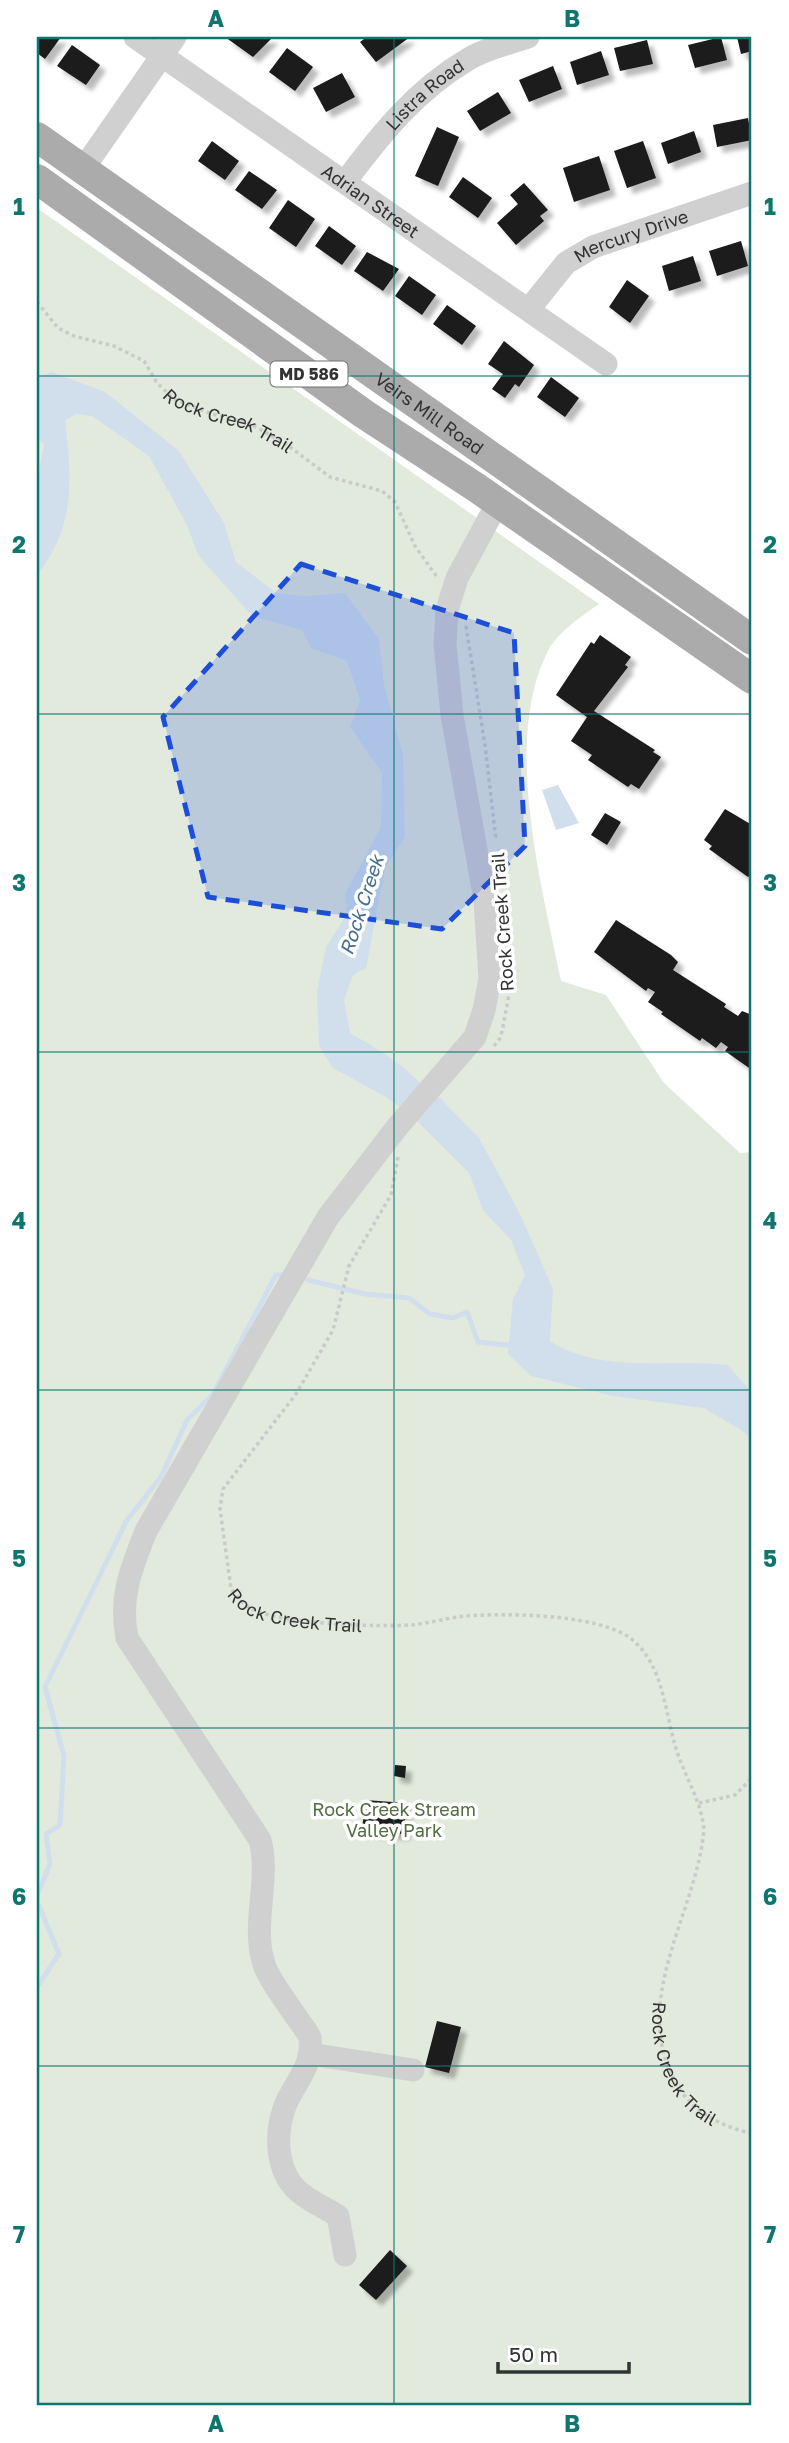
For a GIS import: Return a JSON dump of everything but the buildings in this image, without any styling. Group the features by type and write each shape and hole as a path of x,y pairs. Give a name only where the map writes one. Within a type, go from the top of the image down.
{"main road":[{"name":"Veirs Mill Road","path":"37,137 752,640"},
{"name":"Veirs Mill Road","path":"37,179 364,414 487,495 752,679"},
{"path":"144,256 166,228"},
{"path":"487,495 496,459"}],"street":[{"name":"Adrian Street","path":"135,37 169,46 345,183 606,364"},
{"name":"Listra Road","path":"345,183 378,139 420,93 469,58 528,37"},
{"path":"83,169 169,46"},
{"name":"Mercury Drive","path":"529,309 566,263 593,247 752,192"},
{"path":"345,2255 338,2216 297,2190 281,2162 278,2132 288,2101 303,2078 310,2054 310,2034 276,1992 264,1965 260,1934 263,1865 260,1840 127,1638 122,1612 131,1569 146,1531 328,1217 402,1121 433,1089 475,1037 490,979 481,874 452,715 445,644 449,598 487,495"},
{"path":"310,2054 414,2070"}],"path":[{"name":"Rock Creek Trail","path":"37,302 58,328 74,336 114,346 144,361 157,383 174,399 212,414 247,422 286,444 330,477 382,491 395,502 415,545 468,629 496,846"},
{"name":"Rock Creek Trail","path":"487,1054 501,1037 509,991"},
{"name":"Rock Creek Trail","path":"402,1121 391,1195 349,1266 333,1330 296,1394 223,1489 220,1509 228,1578 236,1596 255,1611 303,1619 390,1625 498,1615 562,1620 610,1628 638,1644 658,1677 676,1747 699,1804 704,1830 659,2003 659,2039 671,2076 695,2106 707,2116 752,2133"},
{"path":"699,1804 735,1795 752,1778"}],"highlighted area":[{"path":"301,564 514,633 525,846 442,929 208,897 163,717"}],"green space":[{"name":"Rock Creek Stream Valley Park","path":"37,208 599,604 578,619 552,644 535,687 528,727 530,814 536,859 561,981 606,995 664,1083 740,1153 752,1152 752,2406 37,2406"}],"water":[{"name":"Rock Creek","path":"52,372 105,392 179,451 224,523 236,562 276,593 305,596 345,593 379,639 384,684 403,755 405,837 385,868 366,968 353,975 344,1000 350,1033 406,1069 433,1098 440,1098 479,1138 520,1214 553,1289 550,1341 591,1358 613,1362 728,1365 752,1393 752,1441 744,1432 704,1408 613,1396 531,1376 508,1354 513,1299 525,1275 511,1240 483,1210 469,1173 414,1118 386,1097 333,1068 319,1046 317,992 326,947 347,914 345,894 381,827 382,773 350,727 360,700 347,661 311,648 302,630 252,616 198,555 187,525 149,456 92,416 77,414 65,420 70,482 65,520 50,557 37,575 37,483 44,444 37,440 37,377"},
{"path":"558,785 579,823 556,830 542,790"}],"waterway":[{"path":"37,1896 50,1864 46,1834 60,1825 64,1756 45,1687 127,1520 161,1477 187,1420 213,1394 276,1275 283,1275"},
{"path":"308,1280 365,1294 409,1298 430,1314 453,1318 467,1312 478,1342 516,1346"},
{"path":"37,1901 59,1954 37,1987"}]}
